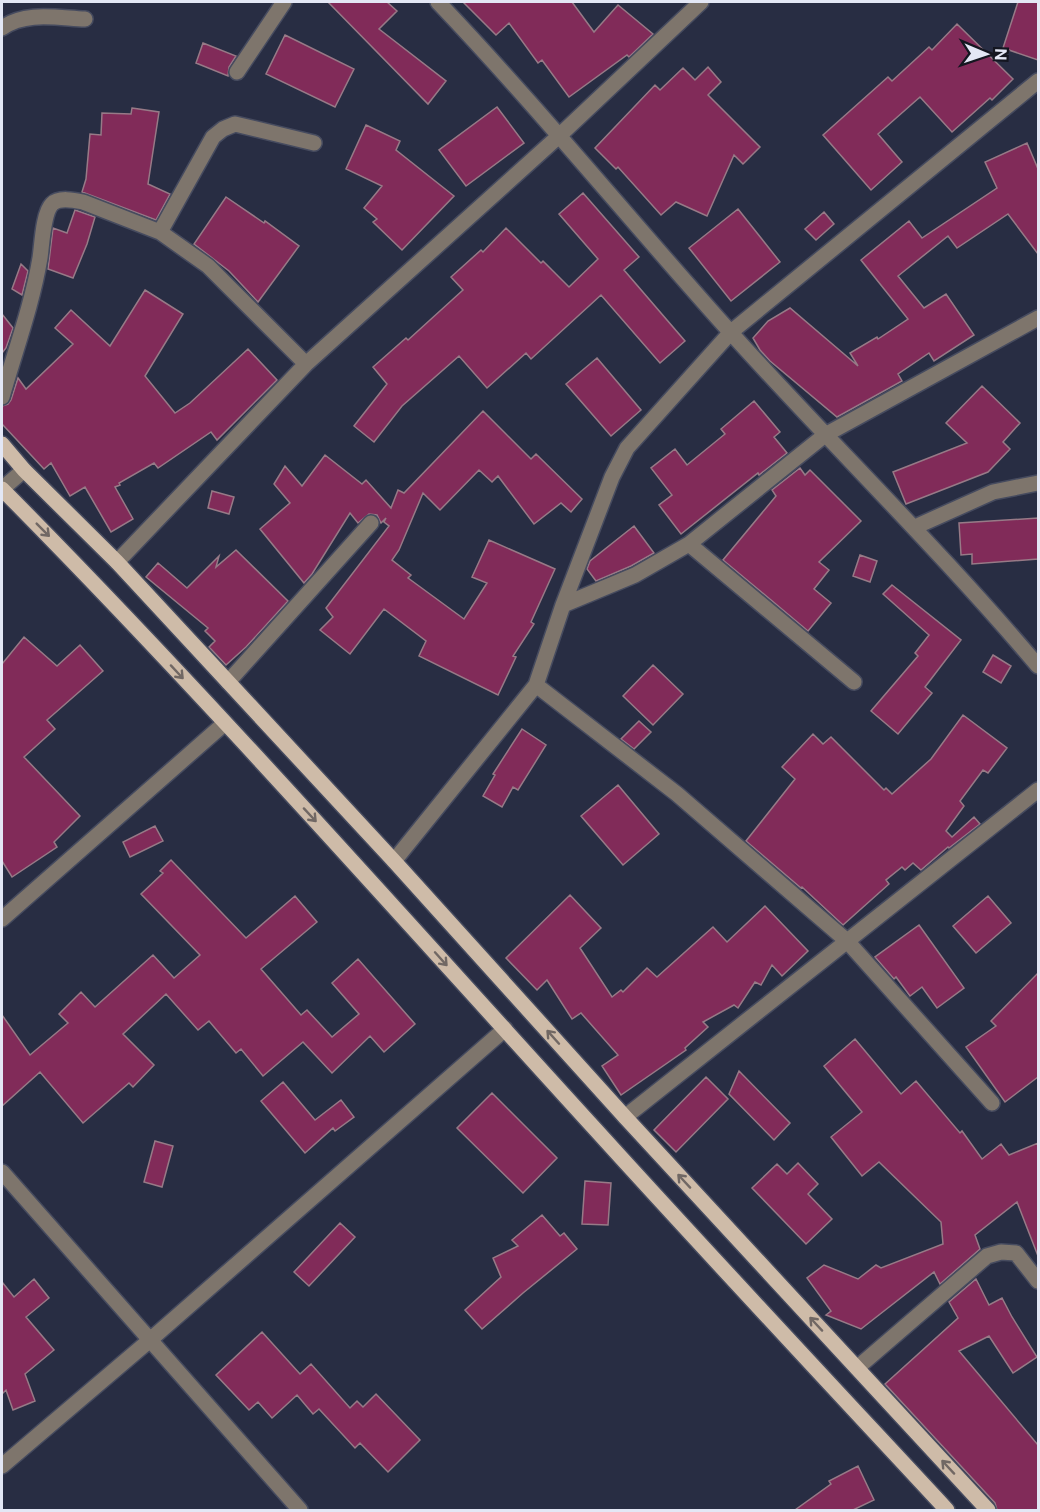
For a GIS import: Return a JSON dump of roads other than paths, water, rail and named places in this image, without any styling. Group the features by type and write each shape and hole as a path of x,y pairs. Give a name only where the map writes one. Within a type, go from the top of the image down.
{"main road":[{"path":"2,444 24,470 117,562 394,861 625,1117 988,1510"},
{"path":"2,489 89,577 225,723 947,1510"}],"street":[{"path":"237,72 284,2"},
{"path":"117,562 306,364 560,135 701,2"},
{"path":"442,3 560,135 730,332 825,435 915,527 1038,666"},
{"path":"2,28 10,21 29,17 85,19"},
{"path":"394,861 536,685 563,605 612,477 627,448 730,332 1038,81"},
{"path":"160,232 213,137 223,129 235,124 314,143"},
{"path":"2,397 37,273 46,216 52,204 60,200 73,199 83,202 160,232 208,266 306,364"},
{"path":"563,605 635,575 689,544 825,435 1038,318"},
{"path":"2,489 24,470"},
{"path":"915,527 993,492 1038,483"},
{"path":"228,682 371,524"},
{"path":"689,544 854,682"},
{"path":"536,685 677,794 847,942 992,1103"},
{"path":"2,919 225,723"},
{"path":"625,1117 1038,790"},
{"path":"2,1466 150,1341 505,1029"},
{"path":"2,1172 300,1510"},
{"path":"856,1368 987,1256 1001,1252 1016,1253 1038,1281"}]}
